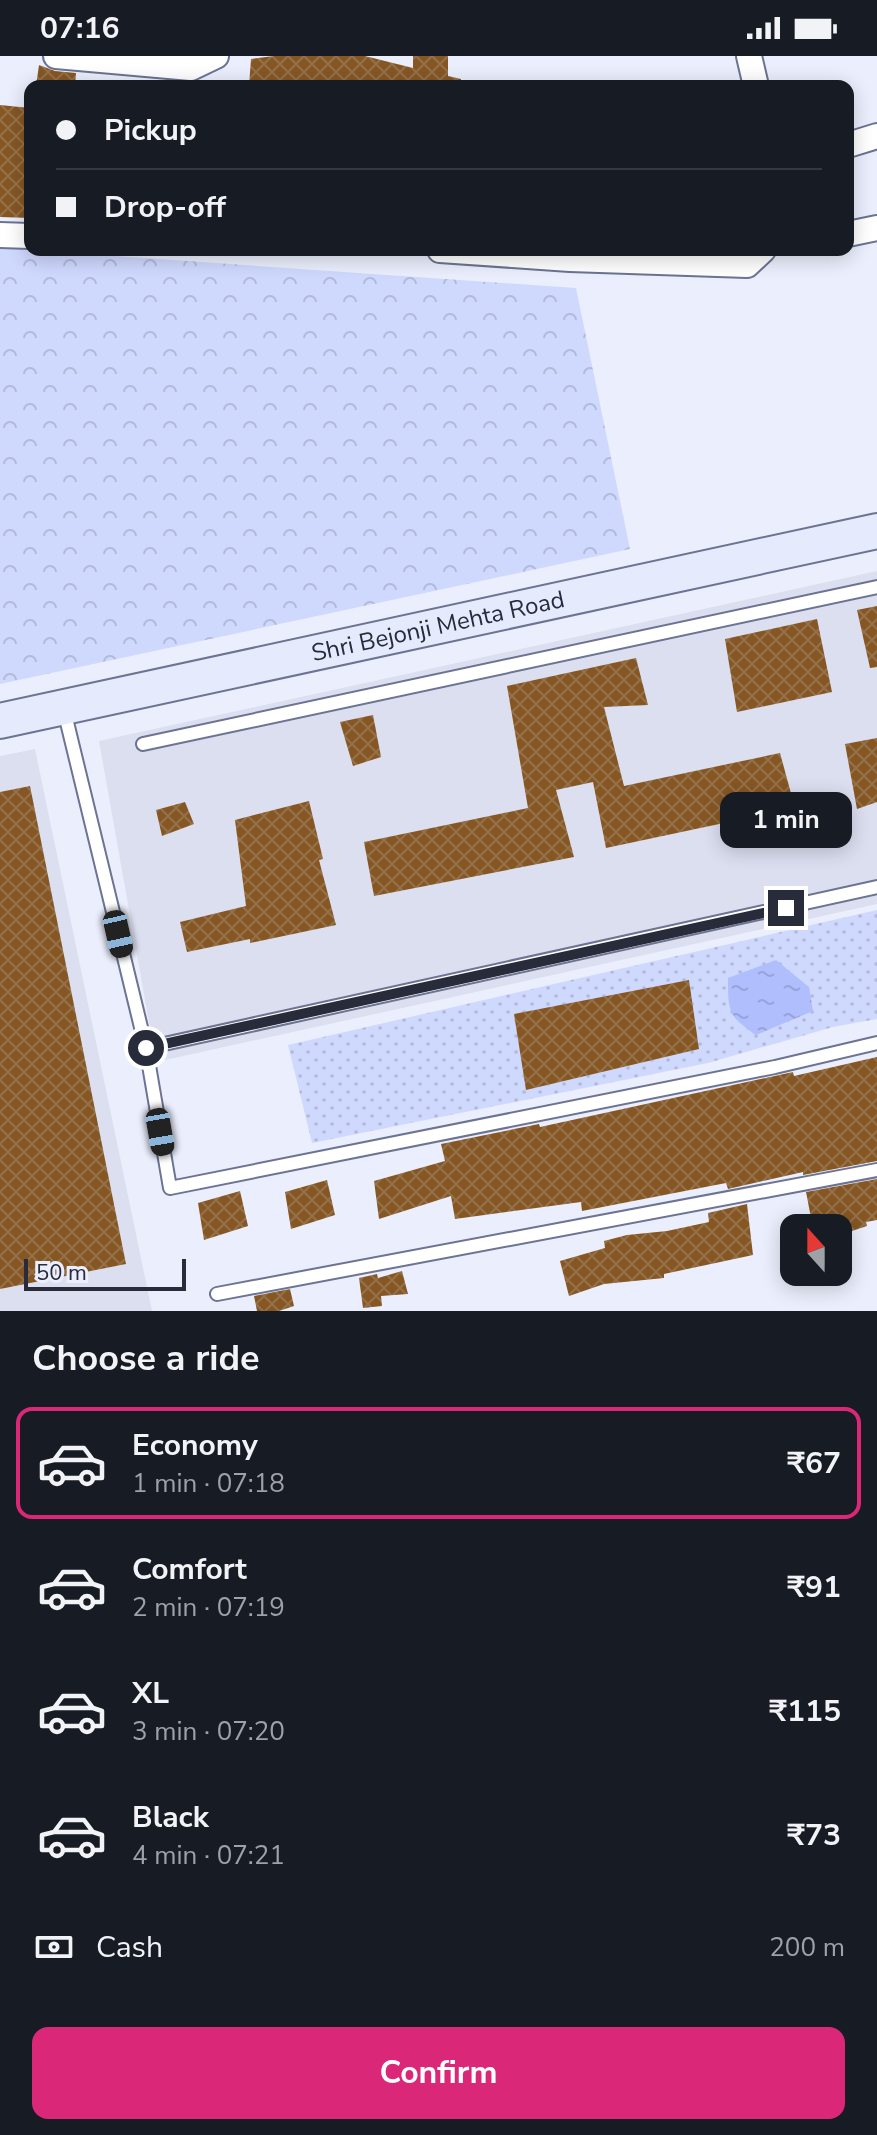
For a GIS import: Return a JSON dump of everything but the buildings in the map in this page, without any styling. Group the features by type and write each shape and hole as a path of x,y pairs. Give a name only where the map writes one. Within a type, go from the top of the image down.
{"main road":[{"name":"Shri Bejonji Mehta Road","path":"0,721 877,531"}],"street":[{"path":"56,56 189,70 216,56"},
{"path":"749,56 755,80"},
{"path":"854,143 877,136"},
{"path":"854,233 877,228"},
{"path":"0,235 24,236"},
{"path":"527,256 747,265 759,256"}],"lane":[{"path":"143,744 877,587"},
{"path":"63,707 146,1048 170,1188 759,1071 877,1043"},
{"path":"146,1048 877,887"},
{"path":"217,1294 877,1170"}],"shaded area":[{"path":"877,571 877,904 156,1062 99,741"},
{"path":"35,749 152,1311 0,1311 0,756"}],"green space":[{"path":"0,248 24,250 24,256 115,256 576,288 630,549 0,684"},
{"path":"877,910 877,1019 833,1027 708,1063 312,1143 288,1045"}],"water":[{"path":"776,960 809,987 813,1011 756,1035 735,1018 729,1006 728,978"}],"route":[{"path":"146,1048 786,908"}]}
